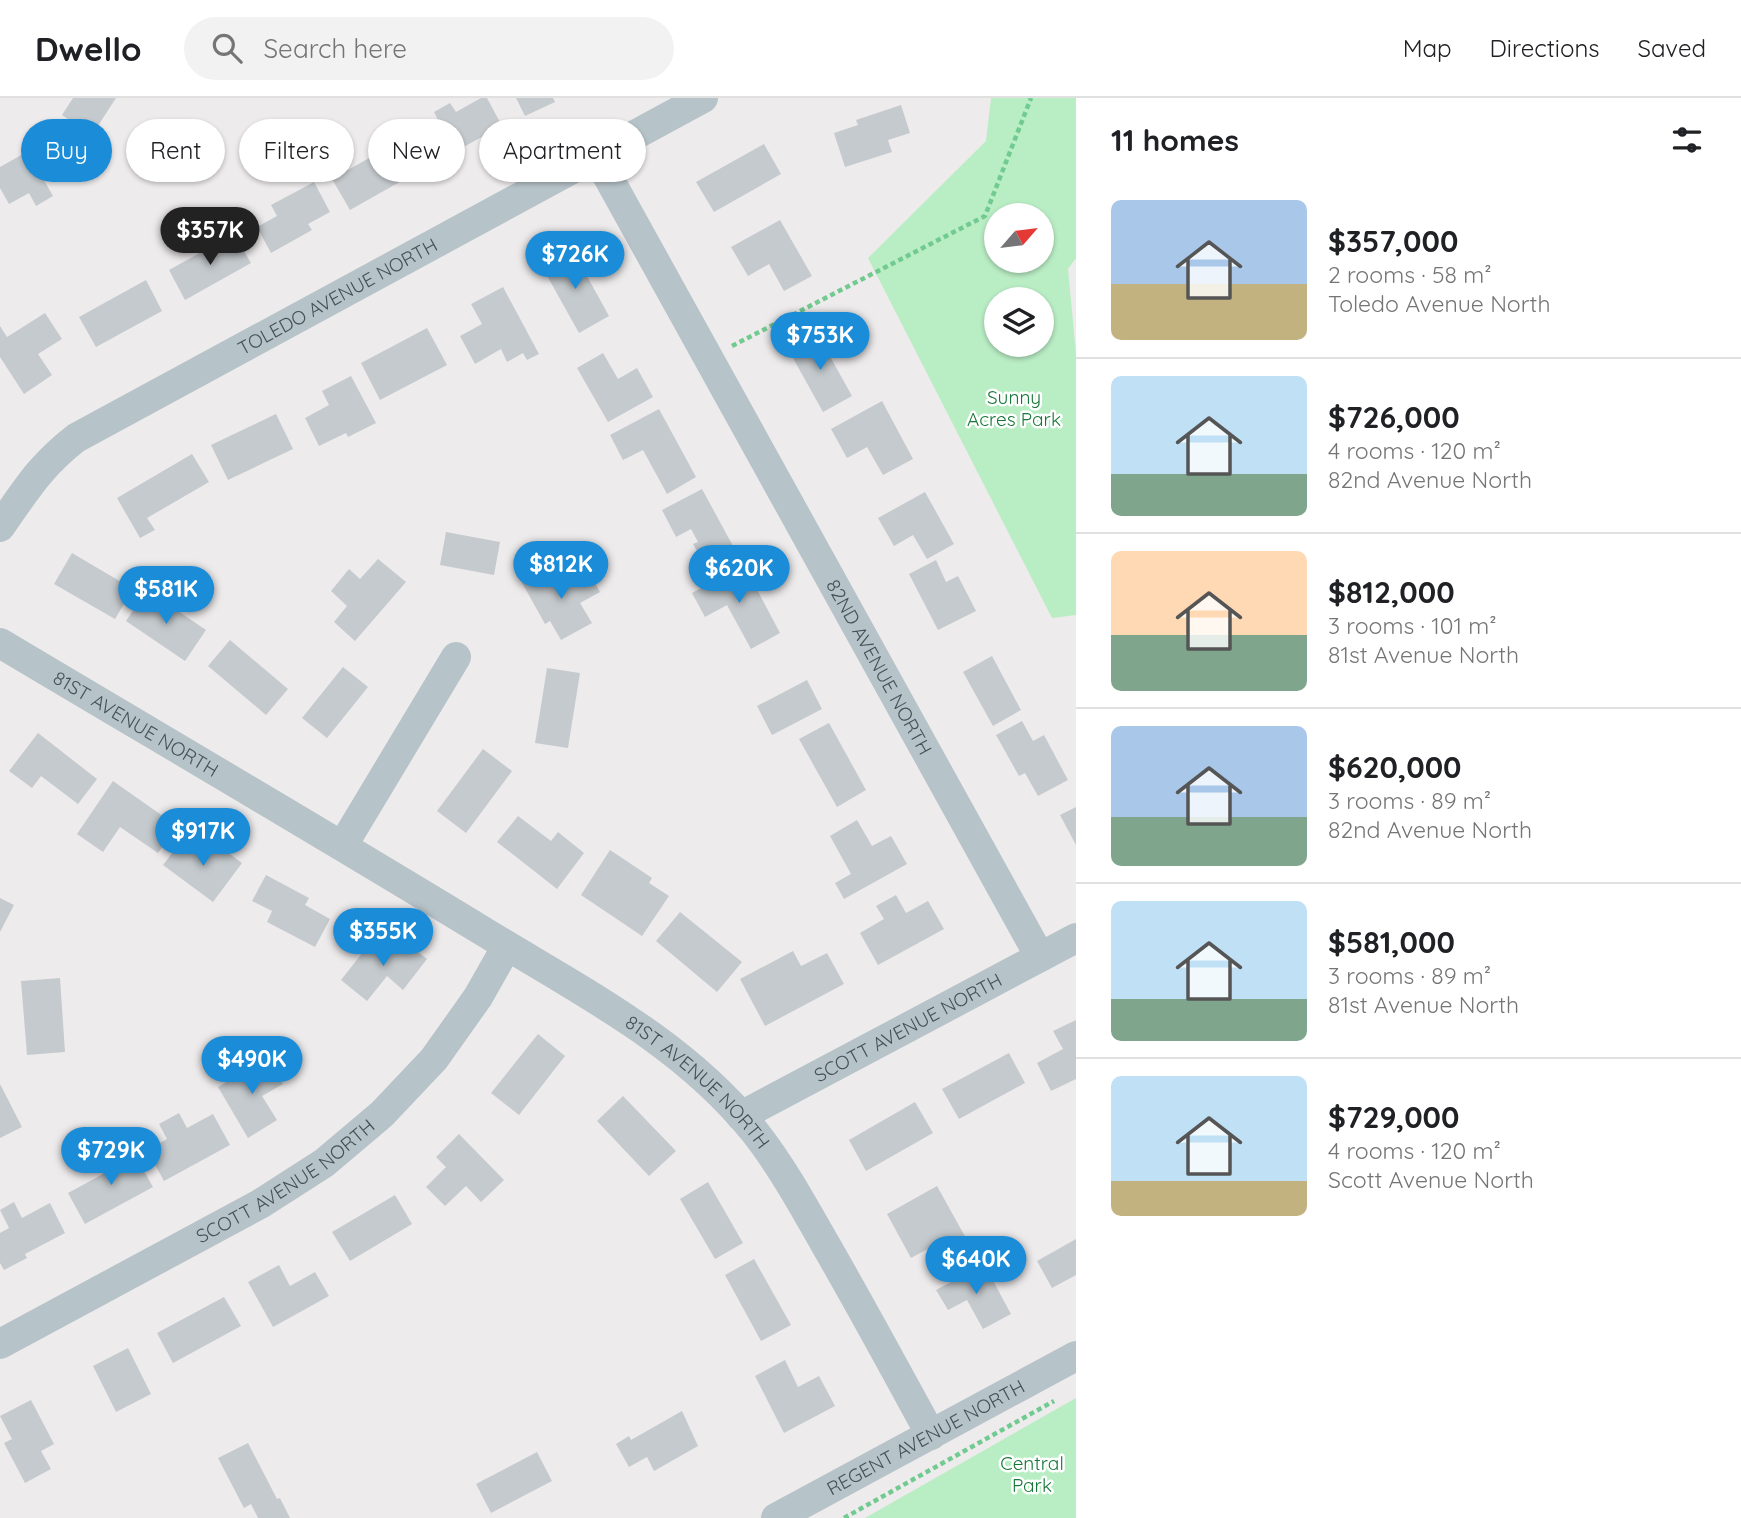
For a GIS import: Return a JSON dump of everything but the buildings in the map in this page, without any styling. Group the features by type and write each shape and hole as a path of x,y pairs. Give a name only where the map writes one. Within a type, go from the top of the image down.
{"street":[{"name":"TOLEDO AVENUE NORTH","path":"646,130 703,98"},
{"name":"TOLEDO AVENUE NORTH","path":"0,527 35,475 54,455 76,438 551,182"},
{"name":"82ND AVENUE NORTH","path":"611,182 1040,957"},
{"name":"81ST AVENUE NORTH","path":"0,643 343,845 656,1038 708,1082 754,1131 794,1189 931,1435"},
{"path":"343,845 456,657"},
{"name":"SCOTT AVENUE NORTH","path":"741,1116 1076,938"},
{"name":"SCOTT AVENUE NORTH","path":"0,1344 260,1204 324,1163 382,1115 434,1059 478,997 507,946"},
{"name":"REGENT AVENUE NORTH","path":"776,1518 1076,1356"}],"path":[{"path":"709,358 985,216 1031,98"},
{"path":"844,1518 1064,1396"}],"green space":[{"name":"Sunny Acres Park","path":"991,98 1076,98 1076,258 1068,269 1076,354 1076,615 1052,618 868,258 986,141"},
{"name":"Central Park","path":"1076,1398 1076,1518 865,1518"}]}
